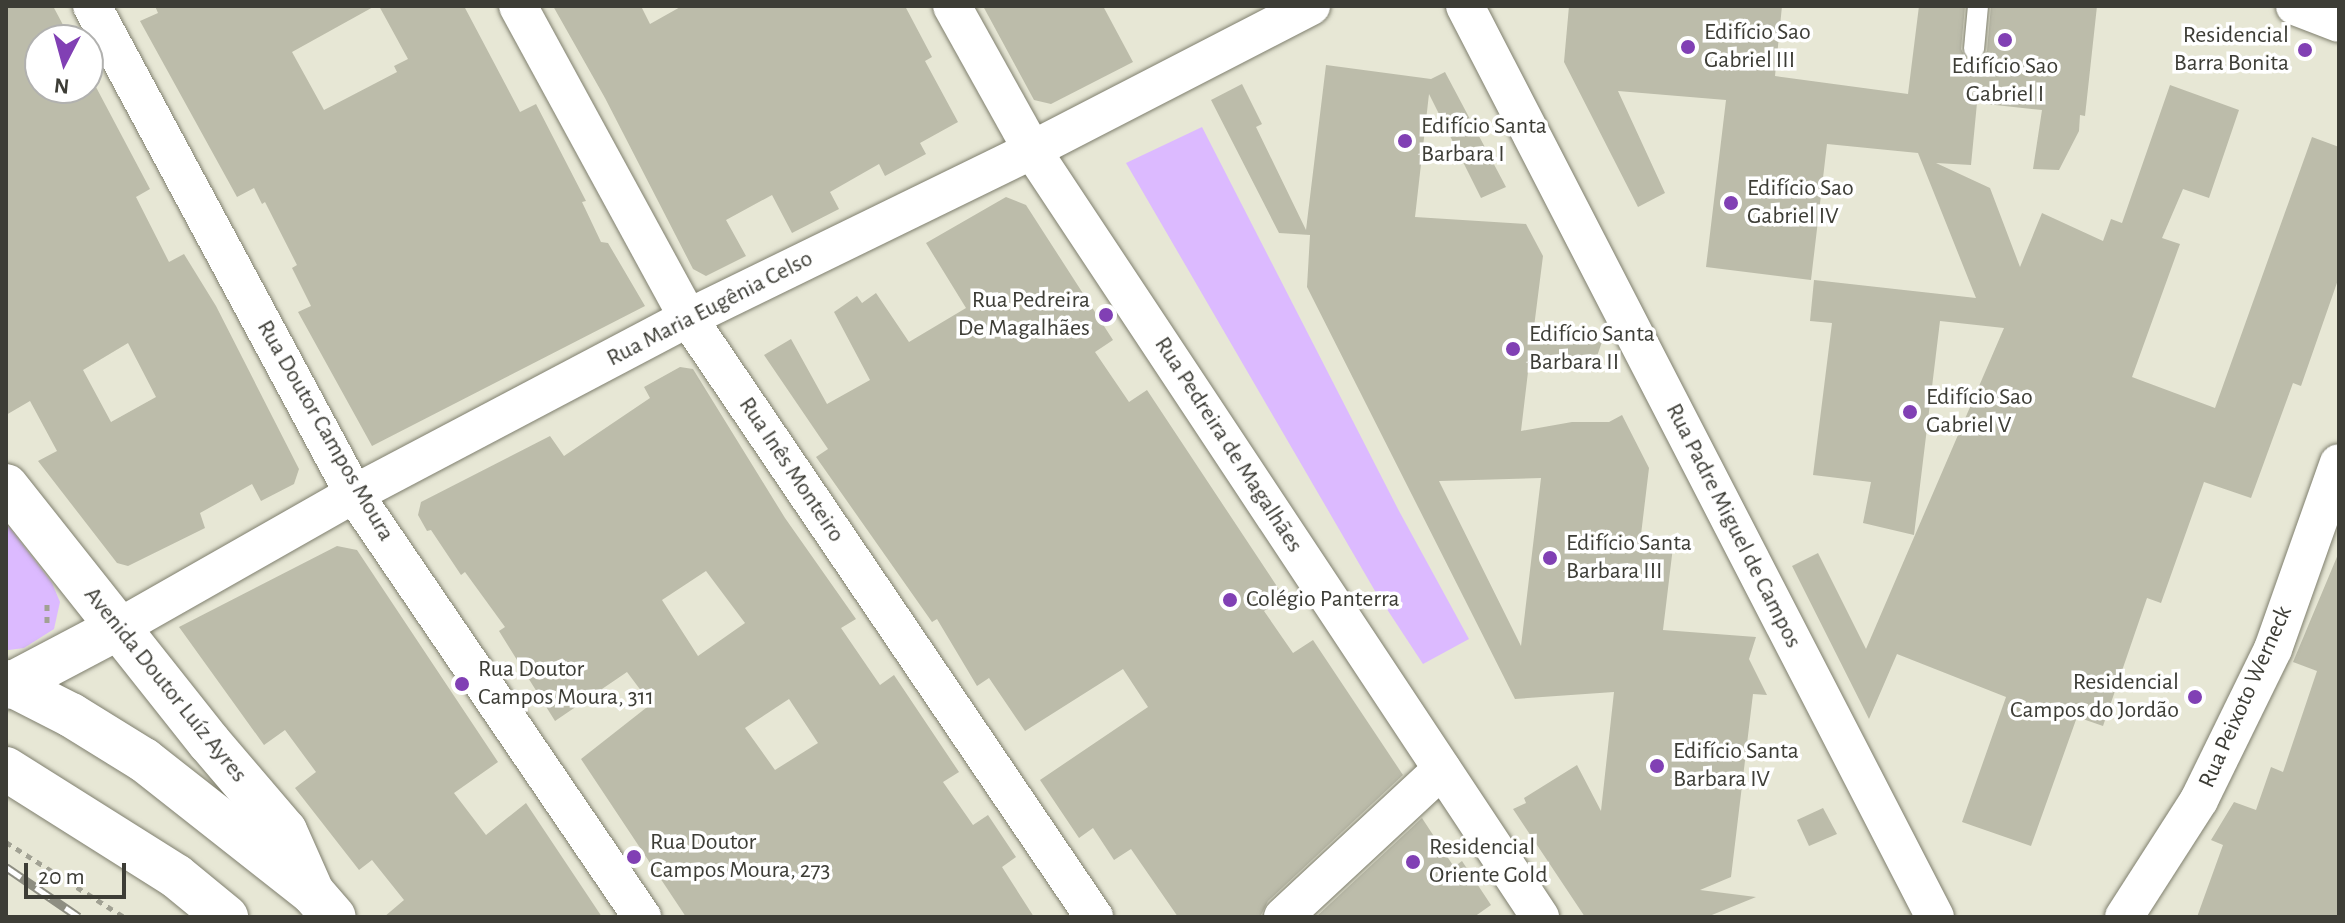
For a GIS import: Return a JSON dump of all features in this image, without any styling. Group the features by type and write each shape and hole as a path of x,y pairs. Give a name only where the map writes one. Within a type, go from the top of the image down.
{"main road":[{"name":"Avenida Doutor Luíz Ayres","path":"6,486 285,831 323,904"},
{"path":"8,685 118,628"},
{"name":"Avenida Doutor Luíz Ayres","path":"8,685 71,715 144,760 323,904"},
{"path":"6,769 176,876 226,917"}],"street":[{"name":"Rua Doutor Campos Moura","path":"92,6 354,494 642,917"},
{"name":"Rua Inês Monteiro","path":"518,6 688,318 1094,917"},
{"name":"Rua Pedreira de Magalhães","path":"952,6 1032,150 1540,917"},
{"name":"Rua Maria Eugênia Celso","path":"118,628 354,494 688,318 1032,150 1311,6"},
{"name":"Rua Padre Miguel de Campos","path":"1465,6 1935,917"},
{"path":"2295,6 2339,23"},
{"name":"Rua Peixoto Werneck","path":"2124,917 2199,800 2273,649 2339,463"},
{"path":"1283,917 1442,769"}],"lane":[{"path":"1974,49 1978,6"}],"path":[{"path":"40,589 48,602 47,623 40,629"},
{"path":"6,842 124,917"}],"shaded area":[{"path":"1202,127 1399,511 1469,639 1423,664 1375,591 1126,163"},
{"path":"6,523 52,583 60,602 54,629 24,648 9,650 6,650"}],"building":[{"path":"6,6 53,6 63,24 24,24 24,104 104,102 150,189 136,197 169,262 184,254 216,306 299,469 294,484 261,501 252,484 200,513 205,528 128,566 117,563 38,461 57,451 30,401 6,415","holes":["128,343 156,397 111,422 83,370"]},
{"path":"155,6 375,6 292,52 324,110 397,72 394,66 408,59 379,6 464,6 520,112 536,104 586,201 582,202 601,242 608,243 645,306 372,446 298,312 311,306 292,268 297,265 265,202 262,204 254,188 237,197 140,21 158,13"},
{"path":"553,6 641,6 650,24 682,6 905,6 932,57 925,61 958,122 920,143 926,154 885,176 879,164 830,192 839,209 792,233 772,195 726,220 746,256 706,276 693,269 605,98"},
{"path":"983,6 1103,6 1133,62 1051,104 1034,100"},
{"path":"1569,6 1782,6 1775,76 1908,94 1919,6 1965,6 1961,49 1966,59 1974,62 1987,51 1991,6 2097,6 2085,116 2080,115 2079,131 2059,170 2033,169 2042,110 1977,103 1971,165 1936,163 1990,188 2020,267 2042,213 2103,241 2111,219 2122,223 2170,85 2239,110 2209,198 2183,189 2162,238 2180,244 2132,377 2215,408 2312,137 2339,147 2339,277 2301,386 2293,383 2251,498 2204,482 2161,603 2147,598 2103,726 2077,717 2031,846 1962,822 2006,697 1897,654 1869,719 1792,566 1818,553 1866,649 2004,328 1940,321 1914,535 1863,523 1871,482 1813,475 1832,323 1810,321 1814,280 1976,298 1918,153 1827,144 1811,280 1706,267 1726,100 1618,91 1665,193 1638,207 1564,62"},
{"path":"1326,65 1431,79 1445,72 1506,187 1481,198 1429,94 1415,217 1526,224 1543,256 1534,327 1604,336 1595,362 1530,355 1521,431 1572,422 1609,422 1622,415 1649,468 1640,543 1673,547 1663,630 1756,637 1749,659 1767,695 1753,694 1731,877 1700,890 1756,897 1707,917 1585,917 1513,809 1526,803 1524,798 1577,765 1601,811 1614,692 1515,699 1307,287 1310,235 1279,233 1211,100 1242,84 1262,124 1256,127 1306,230","holes":["1541,478 1521,646 1439,481"]},
{"path":"1006,197 1026,205 1113,340 1095,352 1129,402 1147,390 1284,597 1264,611 1293,653 1313,640 1403,775 1268,901 1260,917 1178,917 1131,849 1114,860 1093,828 1079,838 1040,780 1148,707 1123,669 1025,731 989,678 977,686 937,619 932,622 816,457 828,449 764,355 791,339 827,404 870,380 834,312 857,296 862,303 876,293 909,342 966,308 926,243"},
{"path":"680,367 693,369 785,518 856,619 841,628 880,685 894,675 959,772 943,782 973,825 988,815 1016,857 1002,867 1034,917 686,917 581,759 651,704 627,672 555,721 499,631 505,627 465,572 461,575 418,515 421,502 550,436 564,456 650,398 644,387","holes":["706,571 745,623 698,656 662,600","789,699 818,743 775,770 745,728"]},
{"path":"337,546 357,550 498,762 454,793 486,835 526,803 602,917 384,917 404,900 372,860 359,870 295,788 316,772 285,730 264,745 179,627"},
{"path":"2339,552 2339,917 2197,917 2223,845 2211,840 2234,802 2256,810 2271,767 2283,772 2317,671 2293,662"},
{"path":"1823,808 1837,834 1809,846 1797,820"},
{"name":"Residencial Oriente Gold","path":"1422,818 1454,867 1462,861 1491,905 1474,917 1316,917"}],"railway":[{"path":"6,867 79,917"}],"place":[{"name":"Edifício Sao Gabriel I","path":"2005,40"},
{"name":"Edifício Sao Gabriel III","path":"1688,47"},
{"name":"Residencial Barra Bonita","path":"2305,50"},
{"name":"Edifício Santa Barbara I","path":"1405,141"},
{"name":"Edifício Sao Gabriel IV","path":"1731,203"},
{"name":"Rua Pedreira De Magalhães","path":"1106,315"},
{"name":"Edifício Santa Barbara II","path":"1513,349"},
{"name":"Edifício Sao Gabriel V","path":"1910,412"},
{"name":"Edifício Santa Barbara III","path":"1550,558"},
{"name":"Colégio Panterra","path":"1230,600"},
{"name":"Rua Doutor Campos Moura, 311","path":"462,684"},
{"name":"Residencial Campos do Jordão","path":"2195,697"},
{"name":"Edifício Santa Barbara IV","path":"1657,766"},
{"name":"Rua Doutor Campos Moura, 273","path":"634,857"},
{"name":"Residencial Oriente Gold","path":"1413,862"}]}
